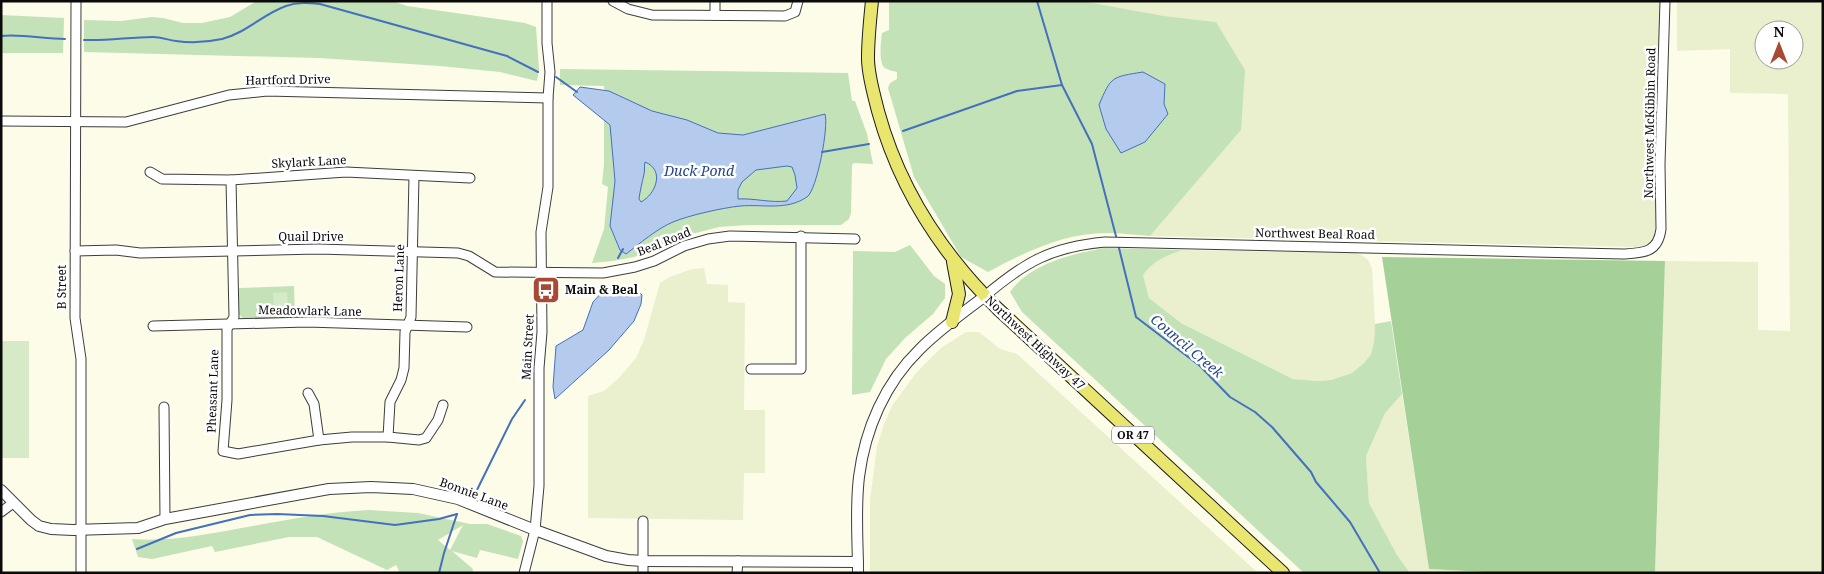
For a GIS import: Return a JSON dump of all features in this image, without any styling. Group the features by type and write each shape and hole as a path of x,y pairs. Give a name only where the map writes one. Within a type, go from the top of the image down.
{"main road":[{"name":"Northwest Highway 47","path":"863,1 862,30 864,52 868,58"},
{"name":"Northwest Highway 47","path":"872,1 869,21 868,58 870,76 880,117 898,167 923,217 953,260 985,296 1063,370 1283,573"},
{"path":"952,322 960,294 953,260"}],"street":[{"name":"B Street","path":"76,1 75,318 80,359 81,573"},
{"name":"Main Street","path":"524,573 535,530 539,486 539,368 542,332 541,232 548,187 548,98 550,72 547,43 547,1"},
{"path":"715,1 715,15"},
{"path":"617,2 634,11 652,15 786,16 794,13 798,7 798,1"},
{"name":"Northwest McKibbin Road","path":"1656,244 1660,237 1661,229 1660,164 1665,1"},
{"name":"Hartford Drive","path":"1,120 126,122 229,95 258,91 548,98"},
{"name":"Skylark Lane","path":"150,172 162,179 231,180 346,172 470,178"},
{"name":"Heron Lane","path":"388,437 390,402 401,380 404,368 405,332 411,317 414,176"},
{"name":"Pheasant Lane","path":"231,180 234,317 227,330 227,400 222,451 238,454 319,440 352,437 388,437 419,440 426,438 438,420 443,405"},
{"name":"Beal Road","path":"542,273 603,273 635,267 654,261 684,246 730,236 801,236 855,239"},
{"path":"751,369 801,369 801,236"},
{"name":"Northwest Beal Road","path":"985,296 1017,270 1043,256 1068,247 1105,242 1622,254 1650,250 1656,244"},
{"name":"Quail Drive","path":"75,252 116,250 140,253 318,249 463,253 495,272 542,273"},
{"path":"858,568 859,479 864,448 872,421 891,384 920,348 985,296"},
{"name":"Meadowlark Lane","path":"153,326 306,322 467,327"},
{"path":"308,393 314,404 319,440"},
{"path":"164,407 165,520"},
{"name":"Bonnie Lane","path":"1,490 31,520 44,528 81,529 134,528 165,520 321,490 391,487 444,495 606,556 628,560 738,561 858,568"},
{"path":"1,512 13,503"},
{"path":"643,521 643,573"},
{"path":"737,573 738,561"}],"green space":[{"path":"257,1 392,1 407,6 525,23 536,27 539,69 537,81 500,72 319,58 84,52 84,20 121,21 152,17 183,23 202,23 230,17"},
{"path":"889,1 1082,1 1164,16 1216,22 1245,70 1241,130 1150,236 1107,233 1075,236 1045,245 1016,257 988,272 961,257 914,177 888,88 890,83 897,79 897,72 885,68 881,62 882,33 889,30"},
{"path":"1082,1 1661,1 1655,233 1651,241 1644,246 1636,247 1150,236 1241,130 1216,22 1164,16"},
{"path":"1677,1 1823,1 1823,573 1655,573 1665,261 1758,262 1758,330 1790,331 1788,94 1730,93 1730,49 1677,51"},
{"path":"1,15 64,18 63,53 1,53"},
{"path":"560,69 848,73 852,101 855,101 867,134 873,164 854,163 852,165 851,213 849,219 841,225 747,225 719,227 688,235 634,257 592,263 604,229 608,187 602,184 604,164 604,86 560,85"},
{"path":"910,245 934,276 945,284 945,298 933,314 905,338 886,359 870,392 852,395 853,251 895,252"},
{"path":"1104,248 1182,250 1156,262 1143,275 1149,298 1181,323 1293,379 1331,380 1352,373 1371,354 1375,324 1391,321 1402,394 1385,413 1366,456 1369,503 1397,555 1410,573 1304,573 1022,312 1010,292 1023,278 1052,262"},
{"path":"1182,250 1357,253 1363,256 1368,260 1372,268 1375,324 1371,354 1352,373 1331,380 1293,379 1181,323 1149,298 1143,275 1149,266 1160,258"},
{"path":"1382,257 1665,261 1655,573 1504,573 1429,569"},
{"path":"704,268 707,284 728,285 728,302 745,303 744,410 765,410 765,473 744,473 743,520 588,518 588,396 604,391 619,378 636,358 644,340 660,283 692,269"},
{"path":"294,286 295,317 243,318 238,314 239,288"},
{"path":"287,292 288,312 274,313 273,293"},
{"path":"966,332 979,332 1000,349 1017,354 1258,573 870,573 870,500 877,447 884,424 892,406 916,373 941,348"},
{"path":"1,341 29,341 29,458 1,458"},
{"path":"1402,394 1429,569 1504,573 1410,573 1397,555 1369,503 1366,456 1385,412"},
{"path":"369,510 418,513 470,524 487,524 521,536 523,541 518,559 480,550 477,558 452,551 473,569 472,573 400,573 396,565 387,570 317,537 289,537 215,552 212,546 152,559 138,557 132,539 147,540 190,537 307,517","holes":["463,525 450,550 438,540"]}],"water":[{"path":"1143,72 1165,84 1164,104 1168,114 1145,142 1121,153 1106,129 1099,105 1110,83 1114,80 1125,75"},
{"name":"Duck Pond","path":"580,87 609,91 652,111 687,120 718,133 743,135 825,114 824,144 815,183 807,197 791,204 733,207 697,214 673,222 655,232 626,254 620,250 610,226 615,181 610,125 573,95","holes":["645,162 655,170 656,182 651,194 641,202 639,199","792,167 797,188 787,201 738,199 738,190 742,182 756,170"]},
{"path":"621,287 636,289 642,295 641,304 634,321 609,350 555,399 553,387 556,346 583,330 593,302 605,289"}],"waterway":[{"name":"Council Creek","path":"1037,1 1062,85 1092,144 1117,240"},
{"path":"84,40 153,37 187,42 217,40 239,32 278,9 299,3 312,3 507,56 538,72"},
{"path":"1,36 65,39"},
{"path":"556,77 577,92"},
{"path":"903,131 1017,91 1062,85"},
{"path":"822,152 869,144"},
{"name":"Council Creek","path":"1118,244 1136,317 1200,366 1230,397 1255,412 1272,427 1311,472 1316,482 1350,522 1380,573"},
{"path":"618,258 623,249"},
{"path":"474,496 512,419 525,400"},
{"path":"137,549 176,533 250,515 323,516 395,525 439,519 457,514"},
{"path":"439,573 457,514"}],"place":[{"name":"Main & Beal","path":"546,290"}]}
